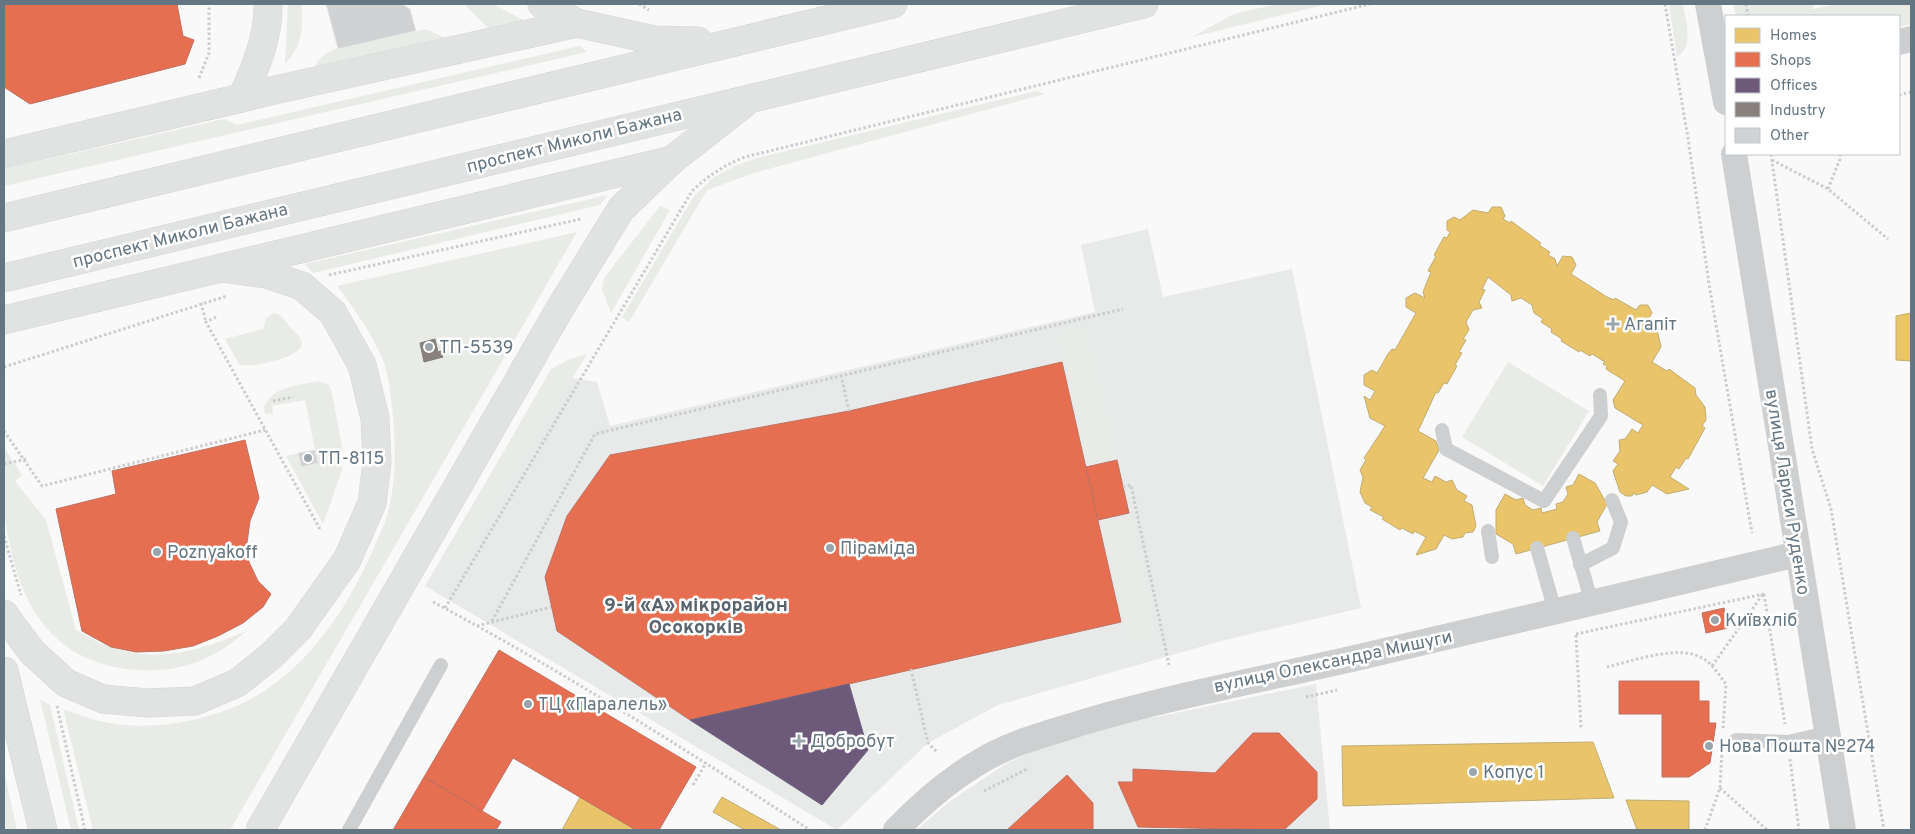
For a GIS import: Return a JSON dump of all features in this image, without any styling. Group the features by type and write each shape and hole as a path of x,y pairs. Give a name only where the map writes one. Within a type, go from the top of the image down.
{"main road":[{"path":"242,98 260,51 268,14 268,4"},
{"path":"542,4 577,22 654,40 733,42"},
{"path":"4,218 893,4"},
{"name":"проспект Миколи Бажана","path":"4,278 1144,4"},
{"path":"4,154 577,22"},
{"path":"260,830 549,327 621,209 672,160 753,97"},
{"path":"4,320 218,267 672,160"},
{"path":"14,608 32,652 66,683 103,699 148,703 194,701 237,683 271,656 298,629 347,560 372,503 377,462 375,418 362,365 333,313 302,286 266,274 218,267"},
{"path":"4,671 43,830"}],"street":[{"path":"1708,4 1725,91"},
{"name":"вулиця Лариси Руденко","path":"1734,155 1842,830"},
{"name":"вулиця Олександра Мишуги","path":"896,830 924,802 981,760 1016,744 1144,704 1592,603 1798,554"}],"lane":[{"path":"1442,430 1446,449 1544,502 1601,416 1600,395"},
{"path":"1580,565 1614,548 1621,522 1612,500"},
{"path":"1488,532 1492,557"},
{"path":"1573,538 1592,603"},
{"path":"1537,548 1555,611"},
{"path":"349,830 441,666"},
{"path":"1736,740 1788,742 1827,733"}],"path":[{"path":"199,78 209,53 209,4"},
{"path":"639,4 649,10"},
{"path":"445,608 692,191 727,164 745,156 1370,4"},
{"path":"1665,4 1688,138 1709,284 1752,533"},
{"path":"1770,155 1812,448 1831,509 1884,830"},
{"path":"1828,189 1840,155"},
{"path":"1771,159 1828,189 1888,239"},
{"path":"319,277 581,218"},
{"path":"4,366 201,304 206,322 321,531"},
{"path":"492,621 595,434 1124,309"},
{"path":"206,322 216,317"},
{"path":"841,375 849,411"},
{"path":"273,401 293,397"},
{"path":"4,430 42,486 265,430"},
{"path":"4,464 27,459"},
{"path":"1123,487 1131,485 1169,665"},
{"path":"4,536 14,608"},
{"path":"1566,637 1764,594"},
{"path":"1607,667 1670,653 1689,652 1703,658 1712,667 1764,594"},
{"path":"1764,594 1788,742 1799,830"},
{"path":"433,602 477,626 706,764 810,830"},
{"path":"477,626 551,607"},
{"path":"1576,635 1581,728"},
{"path":"911,669 928,743 937,752"},
{"path":"1297,699 1345,688"},
{"path":"56,705 85,830"},
{"path":"693,785 706,764"},
{"path":"980,793 1035,766"},
{"path":"1705,830 1720,788 1767,830"}],"shaded area":[{"path":"288,4 302,4 302,21 299,43 285,64"},
{"path":"464,4 493,4 525,21 488,28"},
{"path":"1277,4 1328,4 1192,37 1234,14"},
{"path":"1669,4 1683,4 1687,25 1686,46 1677,57"},
{"path":"1733,4 1812,4 1814,9 1836,4 1911,4 1911,24 1900,27 1900,15 1736,15"},
{"path":"426,29 447,39 314,71 321,57 335,49"},
{"path":"580,46 587,52 4,186 4,169 224,119 237,125"},
{"path":"1037,91 1045,94 754,173 707,190 629,322 622,317 694,196 714,177 737,165 757,158"},
{"path":"608,195 600,205 313,273 305,264"},
{"path":"660,206 670,210 611,313 602,289 604,278"},
{"path":"1148,229 1163,297 1292,269 1361,608 1221,641 998,705 928,743 837,830 425,586 549,374 597,382 610,426 1095,312 1081,245"},
{"path":"577,232 230,830 93,830 63,709 99,721 135,726 172,724 191,720 209,716 243,703 266,690 286,675 322,637 351,594 374,548 387,516 393,489 394,435 389,384 383,360 374,341 337,286"},
{"path":"274,313 282,317 300,337 302,344 299,349 284,358 263,364 239,364 225,339 263,329 266,318"},
{"path":"1087,328 1116,457 1088,463 1059,334"},
{"path":"587,354 464,555 443,559 551,369 570,359"},
{"path":"1508,362 1589,411 1543,486 1462,437"},
{"path":"318,381 329,385 332,393 342,446 342,470 323,524 286,456 315,450 305,400 272,406 273,413 265,414 264,407 273,395 286,388"},
{"path":"4,447 22,475 15,481 46,520 76,630 103,645 143,654 178,653 212,644 246,631 222,650 209,657 182,667 152,670 136,670 104,664 78,653 56,638 39,619 26,596 16,570 3,503"},
{"path":"1130,516 1157,635 1129,641 1102,523"},
{"path":"1316,684 1330,830 916,830 949,802 1007,763 1069,735"},
{"path":"40,699 50,705 79,830 71,830"},
{"path":"4,771 17,830 4,830"}],"building: Homes":[{"path":"1492,207 1501,207 1505,216 1503,219 1510,223 1511,221 1541,243 1539,245 1550,252 1548,255 1555,259 1557,266 1563,256 1572,257 1576,265 1571,274 1607,297 1614,300 1615,298 1636,310 1640,305 1648,305 1652,313 1644,326 1652,331 1656,325 1661,347 1652,362 1667,371 1669,369 1695,388 1696,395 1705,407 1706,420 1702,426 1705,428 1688,459 1686,458 1679,469 1676,467 1670,477 1689,489 1667,494 1652,485 1647,492 1636,495 1633,493 1632,496 1626,496 1620,492 1613,471 1618,464 1613,461 1620,451 1619,440 1625,439 1632,429 1638,433 1643,425 1615,408 1613,400 1625,381 1606,369 1607,366 1603,364 1605,362 1592,354 1590,356 1580,350 1579,352 1561,341 1562,339 1551,332 1552,329 1541,322 1543,319 1534,313 1532,305 1521,298 1512,301 1511,295 1488,277 1482,289 1485,290 1479,302 1482,308 1473,310 1466,322 1469,330 1463,339 1466,340 1459,352 1462,353 1455,365 1457,366 1447,384 1444,383 1438,393 1436,392 1418,431 1436,441 1439,450 1423,478 1432,482 1435,476 1446,482 1452,480 1457,490 1467,496 1464,501 1472,505 1476,526 1473,532 1465,533 1463,537 1452,539 1444,535 1436,549 1416,555 1426,537 1414,531 1413,534 1402,528 1400,530 1382,519 1384,517 1370,510 1372,507 1365,503 1360,492 1363,477 1360,470 1366,460 1364,458 1385,426 1370,418 1364,396 1370,400 1375,391 1364,385 1364,375 1372,370 1377,373 1388,354 1392,349 1395,350 1416,313 1406,307 1406,298 1415,293 1425,298 1423,292 1431,272 1428,271 1436,256 1434,255 1444,237 1447,238 1450,232 1447,230 1447,221 1454,217 1460,220 1473,210 1488,213"},
{"path":"1911,313 1911,361 1896,360 1896,316"},
{"path":"1579,474 1595,483 1607,504 1597,522 1600,531 1516,554 1513,544 1496,534 1496,510 1505,494 1516,500 1523,498 1525,505 1533,510 1541,508 1542,513 1557,509 1556,504 1563,502 1568,494 1566,487 1573,485"},
{"name":"Копус 1","path":"1593,742 1614,798 1343,806 1342,746"},
{"path":"580,797 636,830 562,830"},
{"path":"722,797 781,830 745,830 713,812"},
{"path":"1626,800 1689,801 1689,830 1637,830"}],"building: Shops":[{"path":"4,4 177,4 183,36 194,40 185,64 30,104 4,87"},
{"name":"Піраміда","path":"1062,362 1121,622 690,720 557,631 545,577 567,516 610,455 849,411"},
{"name":"Poznyakoff","path":"245,440 259,498 250,521 247,543 249,562 258,581 271,594 263,607 243,623 218,636 193,646 164,651 136,652 111,647 82,631 56,509 116,494 112,471"},
{"path":"1117,460 1129,513 1098,520 1086,467"},
{"name":"Київхліб","path":"1724,608 1728,628 1706,633 1702,613"},
{"name":"ТЦ «Паралель»","path":"499,650 696,767 659,830 636,830 513,758 482,811 424,777"},
{"path":"1619,681 1699,681 1699,701 1709,701 1709,723 1716,723 1710,763 1689,777 1662,777 1662,714 1619,714"},
{"path":"1253,733 1279,733 1317,772 1317,799 1284,830 1138,827 1118,782 1133,782 1133,769 1215,773"},
{"path":"1067,775 1093,803 1093,830 1007,830"},
{"path":"424,777 501,822 496,830 393,830"}],"building: Offices":[{"path":"849,684 868,750 822,805 690,720"}],"building: Industry":[{"name":"ТП-5539","path":"435,339 438,352 441,351 443,357 424,362 420,343"}],"building: Other":[{"path":"326,4 402,4 410,9 416,31 338,49"},
{"name":"ТП-8115","path":"315,450 318,463 301,467 298,453"}],"place":[{"name":"Агапіт","path":"1613,324"},
{"name":"ТП-5539","path":"429,347"},
{"name":"ТП-8115","path":"308,458"},
{"name":"Піраміда","path":"830,548"},
{"name":"Poznyakoff","path":"157,552"},
{"name":"Київхліб","path":"1715,620"},
{"name":"ТЦ «Паралель»","path":"528,704"},
{"name":"Добробут","path":"799,741"},
{"name":"Нова Пошта №274","path":"1709,746"},
{"name":"Копус 1","path":"1473,772"}],"district":[{"name":"9-й «А» мікрорайон Осокорків","path":"696,615"}]}
